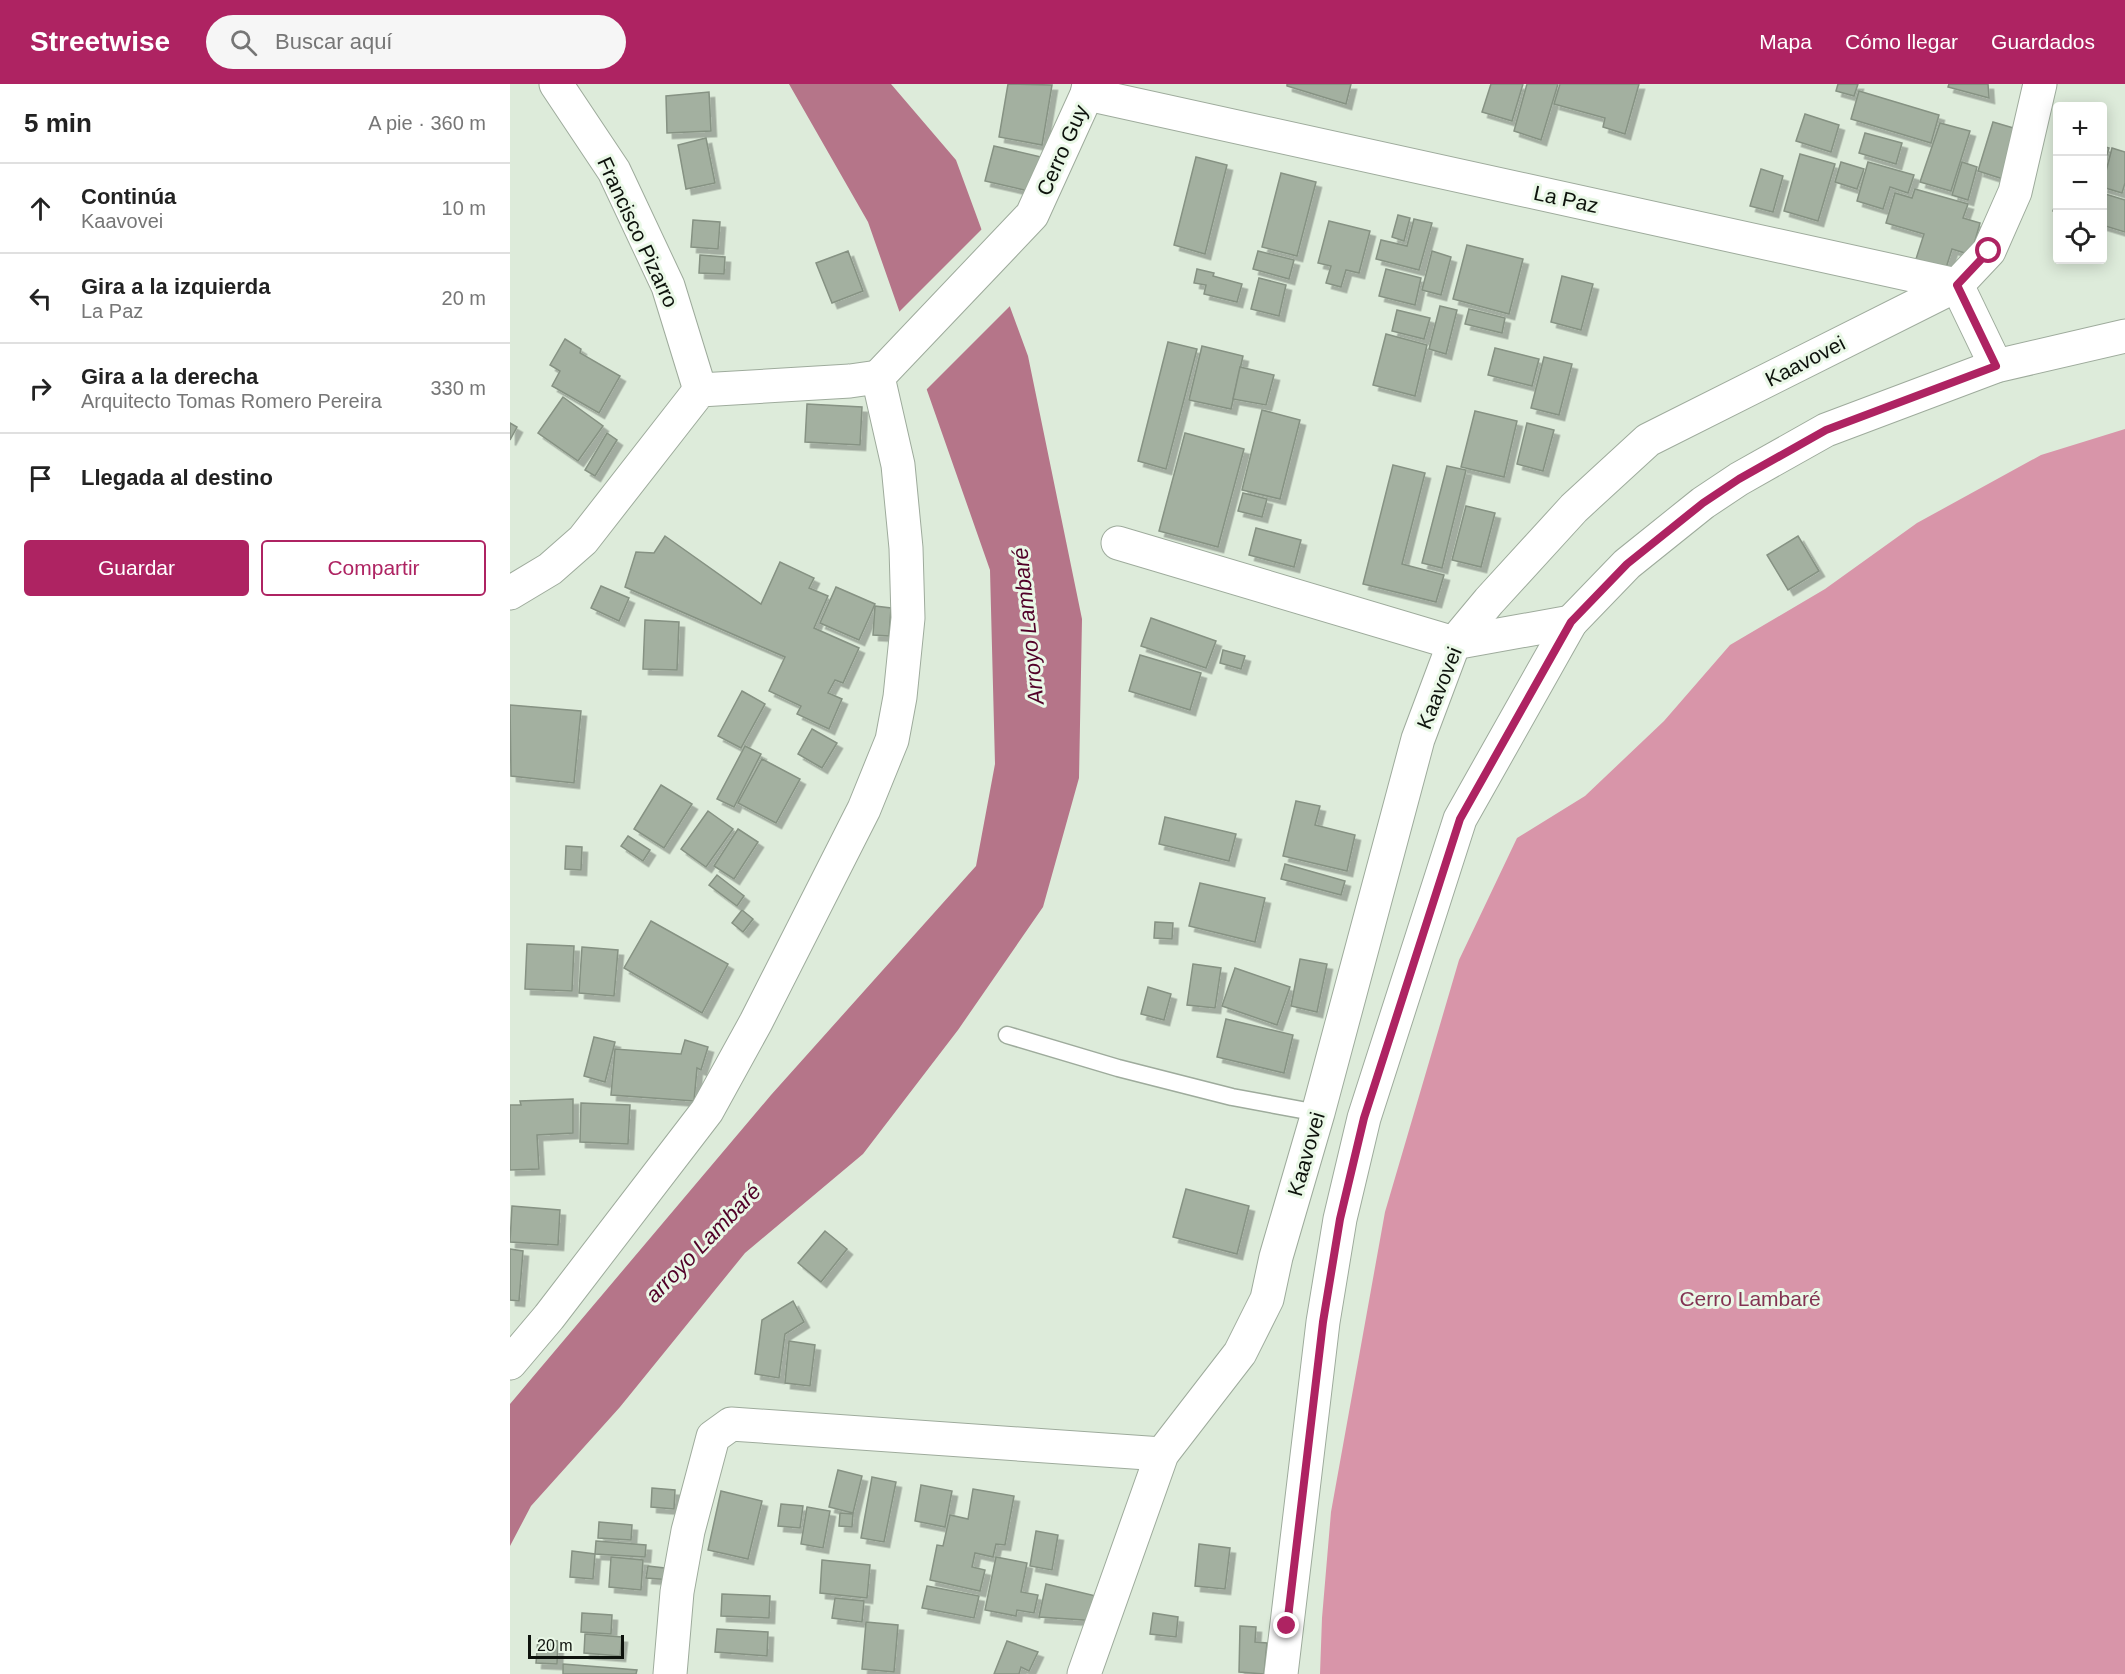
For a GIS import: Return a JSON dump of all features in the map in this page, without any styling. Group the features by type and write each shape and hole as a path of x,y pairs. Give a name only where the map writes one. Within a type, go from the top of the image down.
{"street":[{"name":"Francisco Pizarro","path":"556,84 614,171 624,192 668,286 700,390"},
{"name":"Kaavovei","path":"1084,1674 1162,1454 1240,1353 1267,1299 1276,1257 1318,1113 1418,739 1454,643 1574,508 1648,440 1957,285 1989,251 2015,192 2040,84"},
{"name":"La Paz","path":"1088,89 1957,285"},
{"name":"Cerro Guy","path":"884,370 1032,215 1088,89"},
{"path":"1957,285 1996,366"},
{"path":"1281,1674 1323,1322 1340,1219 1364,1118 1460,819 1571,622 1627,564 1703,503 1739,479 1826,430 1996,366 2125,336"},
{"path":"510,592 550,569 583,540 700,390 850,381 884,370 898,465 906,548 908,618 900,697 892,740 864,809 756,1022 707,1111 549,1317 510,1363"},
{"path":"1118,543 1454,643 1571,622"},
{"path":"669,1674 677,1592 688,1530 713,1437 731,1424 1162,1454"}],"lane":[{"path":"1007,1035 1140,1074 1232,1097 1318,1113"}],"green space":[{"name":"Cerro Lambaré","path":"2125,429 2125,1674 1320,1674 1331,1512 1385,1212 1459,960 1517,838 1585,796 1664,721 1730,645 1825,589 1917,523 2041,455"}],"water":[{"path":"789,84 891,84 956,160 1028,356 1082,619 1079,778 1043,907 958,1030 863,1154 745,1253 620,1407 531,1506 510,1546 510,1404 771,1095 976,866 995,764 990,570 868,222"}],"pier":[{"path":"984,227 1012,304 924,392 897,314"}],"building":[{"path":"1008,84 1052,85 1042,145 999,137"},
{"path":"1287,84 1351,84 1346,104 1287,86"},
{"path":"1491,84 1523,84 1512,121 1482,112"},
{"path":"1527,84 1558,84 1541,140 1514,131"},
{"path":"1560,84 1639,84 1625,134 1603,127 1605,118 1554,104"},
{"path":"1838,84 1858,84 1854,96 1836,91"},
{"path":"1949,84 1988,84 1989,98 1948,87"},
{"path":"1859,91 1939,115 1931,143 1851,119"},
{"path":"709,92 711,131 667,133 666,96"},
{"path":"1805,114 1839,125 1831,152 1796,141"},
{"path":"1993,122 2017,129 2003,179 1978,171"},
{"path":"1940,123 1970,131 1951,191 1920,182"},
{"path":"1865,133 1902,143 1896,164 1859,153"},
{"path":"706,138 715,183 686,189 678,145"},
{"path":"994,146 1041,157 1033,192 985,181"},
{"path":"2112,148 2125,152 2125,183 2122,193 2107,188 2107,168"},
{"path":"1800,154 1835,164 1818,221 1784,211"},
{"path":"1196,157 1227,165 1205,254 1174,245"},
{"path":"1841,162 1864,169 1857,189 1835,182"},
{"path":"1868,162 1914,175 1908,193 1890,187 1883,209 1857,201"},
{"path":"1962,162 1977,167 1968,200 1952,195"},
{"path":"1761,169 1783,176 1773,212 1750,206"},
{"path":"1281,173 1316,182 1297,256 1262,247"},
{"path":"1915,189 1968,204 1963,218 1980,223 1971,255 1952,249 1946,268 1916,259 1924,234 1886,223 1895,193 1912,198"},
{"path":"2107,195 2125,200 2125,232 2107,227"},
{"path":"1398,215 1410,218 1404,241 1392,237"},
{"path":"1414,219 1432,223 1419,270 1376,259 1381,240 1407,246"},
{"path":"693,220 720,222 718,249 691,247"},
{"path":"1329,221 1370,231 1359,273 1346,270 1341,287 1326,283 1331,266 1318,263"},
{"path":"1467,245 1523,259 1509,314 1453,299"},
{"path":"848,251 863,291 832,303 816,263"},
{"path":"1258,251 1294,260 1289,279 1253,269"},
{"path":"1432,251 1451,257 1441,295 1422,290"},
{"path":"700,255 725,257 724,274 699,273"},
{"path":"1197,269 1242,284 1237,302 1204,294 1206,285 1194,283"},
{"path":"1386,269 1421,278 1415,305 1379,296"},
{"path":"1562,276 1593,284 1581,330 1551,322"},
{"path":"1259,278 1286,285 1279,316 1251,309"},
{"path":"1440,306 1457,310 1446,354 1429,349"},
{"path":"1469,309 1505,318 1502,333 1465,324"},
{"path":"1397,310 1430,318 1424,339 1392,331"},
{"path":"1386,334 1427,345 1415,396 1373,385"},
{"path":"565,339 581,349 580,353 620,376 599,413 552,386 560,371 550,365"},
{"path":"1168,342 1197,349 1166,469 1138,461"},
{"path":"1202,346 1243,356 1231,409 1189,400"},
{"path":"1495,348 1539,359 1532,386 1488,375"},
{"path":"1544,357 1572,364 1559,415 1531,408"},
{"path":"1240,367 1274,375 1266,405 1233,399"},
{"path":"563,397 603,426 578,461 538,433"},
{"path":"807,404 862,407 860,445 805,442"},
{"path":"1262,410 1300,420 1280,499 1242,490"},
{"path":"1475,411 1517,421 1504,477 1461,467"},
{"path":"510,423 517,427 510,440"},
{"path":"1527,423 1554,430 1543,471 1517,464"},
{"path":"607,433 617,440 595,476 585,470"},
{"path":"1185,433 1244,449 1218,547 1159,531"},
{"path":"1393,465 1425,473 1402,564 1444,575 1436,602 1363,584"},
{"path":"1447,466 1466,470 1442,568 1422,563"},
{"path":"1243,493 1267,499 1262,517 1238,511"},
{"path":"1466,506 1495,513 1481,567 1452,560"},
{"path":"1256,528 1301,540 1294,567 1249,555"},
{"path":"665,536 761,604 780,562 814,578 809,588 828,596 814,628 859,648 843,683 835,680 828,693 842,699 829,729 797,714 801,706 769,691 785,657 625,587 636,552 654,553"},
{"path":"1798,536 1819,571 1788,590 1767,555"},
{"path":"601,586 629,598 619,621 591,608"},
{"path":"836,587 875,604 859,640 820,623"},
{"path":"875,606 891,608 889,636 873,635"},
{"path":"1151,618 1216,641 1206,668 1141,646"},
{"path":"645,620 679,622 677,670 643,669"},
{"path":"1223,650 1245,656 1241,669 1220,663"},
{"path":"1140,655 1201,673 1190,710 1129,691"},
{"path":"742,691 765,704 741,748 718,736"},
{"path":"510,705 581,711 574,783 511,776"},
{"path":"812,729 837,743 822,768 798,754"},
{"path":"745,746 761,754 734,807 717,799"},
{"path":"762,759 800,779 776,823 738,803"},
{"path":"661,785 692,804 664,848 634,829"},
{"path":"1296,801 1320,806 1315,825 1355,835 1347,871 1283,856"},
{"path":"708,811 733,829 706,867 681,849"},
{"path":"1165,817 1236,834 1229,861 1159,844"},
{"path":"738,829 758,842 734,879 714,866"},
{"path":"628,836 650,850 643,861 621,846"},
{"path":"566,846 582,847 581,870 565,869"},
{"path":"1285,864 1345,881 1341,895 1281,879"},
{"path":"717,875 744,896 737,906 709,885"},
{"path":"1200,883 1265,898 1255,942 1189,926"},
{"path":"742,910 753,919 743,932 732,923"},
{"path":"651,921 728,964 702,1013 624,968"},
{"path":"1155,922 1173,923 1172,939 1154,938"},
{"path":"527,944 574,946 572,991 525,989"},
{"path":"582,947 618,950 614,996 579,993"},
{"path":"1300,959 1327,964 1317,1012 1291,1006"},
{"path":"1193,964 1221,968 1215,1008 1187,1005"},
{"path":"1235,968 1290,987 1277,1025 1222,1006"},
{"path":"1148,987 1171,994 1164,1020 1141,1014"},
{"path":"1226,1019 1293,1035 1284,1073 1217,1057"},
{"path":"594,1037 615,1042 605,1082 584,1076"},
{"path":"685,1040 708,1047 701,1070 697,1068 694,1101 611,1095 615,1049 681,1054"},
{"path":"573,1099 573,1133 537,1135 539,1169 510,1170 510,1105 521,1105 520,1101"},
{"path":"581,1103 630,1105 628,1144 580,1142"},
{"path":"1186,1189 1249,1206 1237,1254 1173,1237"},
{"path":"512,1206 560,1210 558,1245 510,1242"},
{"path":"825,1231 847,1249 821,1282 798,1263"},
{"path":"510,1249 523,1251 519,1301 510,1300"},
{"path":"793,1301 804,1322 785,1334 779,1378 755,1374 762,1320"},
{"path":"789,1341 815,1345 810,1386 785,1383"},
{"path":"838,1470 862,1476 853,1513 829,1507"},
{"path":"872,1477 896,1482 884,1542 861,1538"},
{"path":"921,1485 952,1491 945,1527 915,1521"},
{"path":"652,1488 675,1490 674,1509 651,1507"},
{"path":"973,1489 1014,1496 1005,1545 996,1544 993,1557 975,1553 972,1567 985,1570 980,1591 930,1580 937,1545 943,1546 950,1515 968,1519"},
{"path":"721,1491 762,1501 748,1559 708,1550"},
{"path":"781,1504 803,1506 800,1528 778,1526"},
{"path":"807,1507 830,1511 823,1548 801,1544"},
{"path":"840,1513 853,1514 852,1527 839,1526"},
{"path":"599,1522 632,1525 631,1540 598,1538"},
{"path":"1036,1531 1058,1535 1052,1570 1030,1566"},
{"path":"596,1541 646,1545 645,1557 595,1554"},
{"path":"1199,1544 1230,1548 1225,1589 1195,1586"},
{"path":"572,1551 595,1554 593,1579 570,1577"},
{"path":"611,1557 643,1560 641,1590 609,1587"},
{"path":"996,1557 1027,1563 1021,1592 1038,1595 1034,1613 1017,1610 1016,1616 985,1610"},
{"path":"822,1560 870,1565 867,1598 820,1593"},
{"path":"648,1566 673,1569 672,1580 646,1578"},
{"path":"1046,1584 1104,1598 1098,1621 1039,1617"},
{"path":"927,1586 979,1596 974,1618 922,1608"},
{"path":"722,1594 770,1596 769,1618 721,1616"},
{"path":"835,1598 864,1601 862,1622 832,1618"},
{"path":"582,1613 612,1615 611,1634 581,1632"},
{"path":"1153,1613 1178,1617 1176,1637 1150,1634"},
{"path":"866,1622 898,1625 894,1672 862,1669"},
{"path":"1240,1626 1256,1627 1255,1642 1267,1643 1264,1674 1239,1672"},
{"path":"717,1629 768,1632 767,1656 715,1652"},
{"path":"585,1634 622,1637 620,1656 584,1653"},
{"path":"538,1639 558,1641 557,1664 536,1663"},
{"path":"1007,1641 1038,1652 1029,1671 1021,1667 1019,1674 994,1674"},
{"path":"563,1664 637,1670 636,1674 563,1674"}],"route":[{"path":"1287,1626 1323,1322 1340,1219 1364,1118 1460,819 1571,622 1627,564 1703,503 1790,449 1826,430 1996,366 1957,285 1989,251"}],"water label":[{"name":"Arroyo Lambaré","path":"1028,626"},
{"name":"arroyo Lambaré","path":"703,1243"}]}
